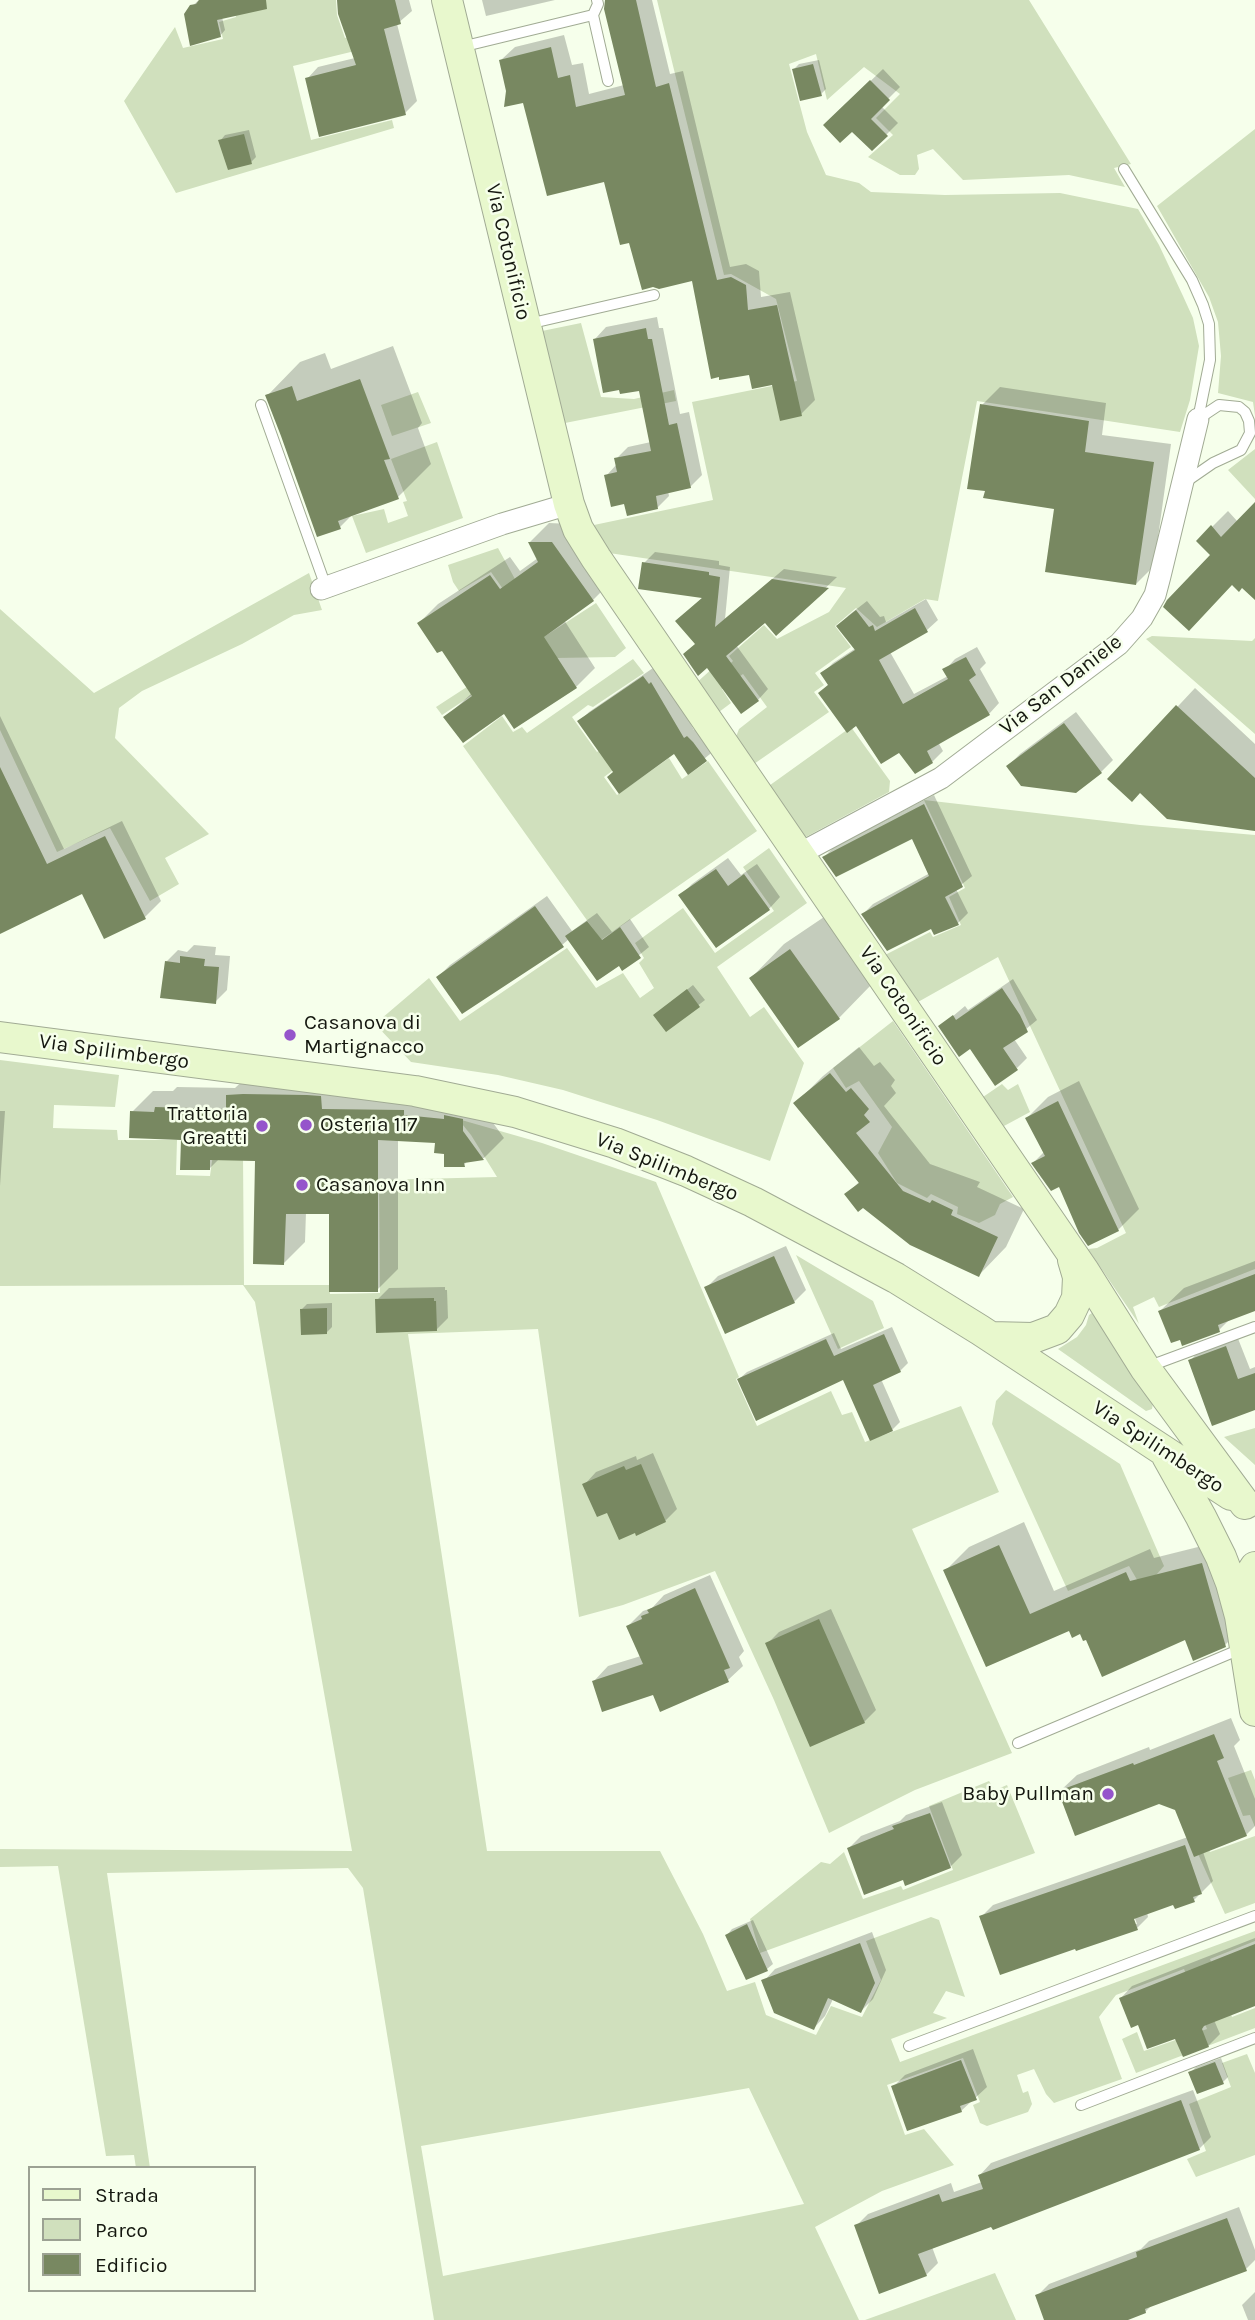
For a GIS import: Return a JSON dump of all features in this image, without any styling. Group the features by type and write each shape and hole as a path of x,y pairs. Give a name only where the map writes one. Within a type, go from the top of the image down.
{"street":[{"name":"Via Cotonificio","path":"447,0 569,504 578,529 1071,1252 1144,1368 1250,1506"},
{"name":"Via San Daniele","path":"799,854 941,778 1119,644 1142,618 1155,595 1198,419"},
{"path":"323,588 502,524 569,504"},
{"name":"Via Spilimbergo","path":"0,1037 415,1091 515,1112 615,1143 686,1171 753,1202 896,1278 1250,1506"},
{"path":"990,1337 1032,1338 1058,1329 1077,1298 1078,1277 1071,1252"},
{"path":"1165,1453 1221,1557 1240,1616 1255,1711"},
{"path":"1240,1616 1241,1589 1255,1567"}],"lane":[{"path":"597,0 593,15 608,81"},
{"path":"459,47 593,15"},
{"path":"1124,169 1192,280 1209,324 1210,360 1198,419"},
{"path":"525,325 654,295"},
{"path":"261,405 323,588"},
{"path":"1182,487 1196,473 1241,450 1250,433 1250,421 1239,407 1219,405 1198,419"},
{"path":"1144,1368 1255,1326"},
{"path":"1018,1743 1245,1647"},
{"path":"909,2046 1255,1916"},
{"path":"1081,2105 1255,2038"}],"green space":[{"path":"231,0 336,0 337,15 345,38 355,35 359,50 293,66 311,140 392,120 394,128 176,193 124,101 175,27 183,48 223,39 219,22 236,17"},
{"path":"657,0 1029,0 1131,164 1114,168 1125,187 1069,175 963,180 933,149 917,155 919,169 915,175 900,175 868,157 893,135 876,118 900,94 864,67 827,100 816,54 789,64 807,132 826,175 859,183 871,192 945,195 1060,193 1138,209 1159,245 1193,318 1199,346 1190,400 1180,432 977,401 938,601 925,599 877,627 856,608 835,626 851,647 815,673 824,685 814,692 829,712 751,766 734,742 739,729 767,707 743,674 722,689 731,703 715,715 694,685 714,667 720,673 733,661 729,656 764,625 777,639 829,612 846,588 609,553 594,525 713,500 692,402 797,381 776,299 731,274 724,275"},
{"path":"1255,129 1255,416 1253,402 1218,393 1221,356 1218,322 1209,297 1157,206"},
{"path":"581,323 601,397 634,399 674,390 676,401 565,423 542,331"},
{"path":"418,392 431,423 392,436 381,405"},
{"path":"437,442 463,518 366,553 352,516 384,509 388,523 408,516 403,502 407,501 391,459"},
{"path":"1255,449 1255,499 1228,470"},
{"path":"498,548 545,634 538,639 491,572 459,591 453,582 448,565"},
{"path":"309,573 322,610 294,615 242,644 142,691 119,708 115,738 209,834 165,858 179,884 150,901 110,828 57,852 0,730 0,609 94,693"},
{"path":"596,603 626,648 615,657 556,658 546,646 442,715 436,707"},
{"path":"1152,636 1252,641 1255,638 1255,734 1146,639"},
{"path":"633,659 644,673 593,707 588,705 572,717 597,752 611,743 624,762 604,777 617,795 669,758 682,779 708,761 757,831 601,940 463,746 502,716 513,732 522,727 527,733"},
{"path":"851,727 890,781 889,792 802,839 766,788"},
{"path":"924,800 1140,825 1255,835 1255,1269 1159,1307 1154,1297 1133,1307 1139,1324 1088,1249 1097,1248 1126,1233 998,957 918,1002 885,955 930,932 933,937 961,925 949,897 965,888"},
{"path":"769,848 807,903 717,967 750,1017 764,1007 804,1063 770,1161 657,1120 563,1090 498,1075 411,1062 375,1024 429,978 460,1021 567,948 596,988 623,973 640,998 654,988 639,963 644,958 635,943 683,908 715,953 774,911 743,867"},
{"path":"893,1021 1013,1197 1000,1204 995,1215 979,1223 957,1214 958,1207 931,1194 927,1198 897,1183 878,1153 892,1127 859,1081 846,1088 833,1068"},
{"path":"0,1060 119,1075 115,1107 54,1105 53,1128 117,1130 118,1140 177,1140 176,1175 210,1176 213,1154 243,1155 244,1285 329,1285 330,1294 380,1293 379,1180 497,1177 458,1119 542,1143 656,1182 739,1377 736,1379 757,1426 831,1391 842,1415 852,1412 865,1442 961,1406 999,1492 912,1529 1012,1753 915,1790 829,1833 774,1700 715,1571 623,1605 579,1617 538,1329 408,1334 487,1851 660,1851 703,1934 727,1991 755,1982 766,2015 816,2035 831,2006 862,2017 881,1980 866,1941 931,1917 939,1920 965,1997 946,1991 933,2013 947,2018 891,2039 900,2062 1255,1931 1255,1941 1210,1959 1232,2017 1255,2008 1255,2028 1136,2073 1122,2039 1137,2032 1144,2051 1207,2029 1184,1969 1116,1995 1099,2017 1122,2079 1054,2103 1046,2094 1034,2069 1017,2075 1023,2093 1028,2091 1032,2104 1028,2112 987,2126 980,2123 973,2105 980,2102 963,2058 887,2085 905,2135 924,2129 954,2165 882,2191 815,2227 859,2320 434,2320 363,1888 348,1868 107,1873 150,2166 136,2166 134,2155 106,2156 58,1866 0,1867 0,1849 352,1851 255,1302 243,1285 0,1286","holes":["749,2088 804,2204 443,2276 421,2146"]},
{"path":"1002,1084 1008,1090 1018,1084 1030,1112 1004,1126 983,1097"},
{"path":"796,1255 873,1301 884,1328 838,1349"},
{"path":"1095,1311 1153,1403 1152,1409 1146,1411 1058,1349 1077,1337 1086,1325 1089,1315"},
{"path":"1006,1390 1120,1464 1164,1566 1143,1590 1129,1566 1068,1591 992,1424 996,1401"},
{"path":"1255,1428 1255,1465 1224,1437"},
{"path":"1251,1770 1255,1780 1255,1827 1250,1815 1243,1816 1228,1778"},
{"path":"989,1781 995,1790 1007,1785 1035,1853 760,1953 750,1919 821,1862 830,1864 844,1852 863,1899 901,1886 903,1890 953,1870 929,1806"},
{"path":"1197,1823 1210,1852 1255,1836 1255,1903 1225,1914 1186,1827"},
{"path":"1247,2054 1255,2073 1255,2155 1196,2177 1187,2159 1206,2151 1189,2104 1231,2087 1222,2063"},
{"path":"995,2273 1016,2320 865,2320"}],"building":[{"path":"199,0 266,0 267,9 217,20 221,37 190,46 184,14 190,5"},
{"path":"337,0 395,0 401,24 384,29 406,115 319,137 305,78 356,65 338,14"},
{"path":"605,0 636,0 656,87 669,83 717,280 731,277 746,285 748,310 777,305 802,416 780,421 772,385 752,389 749,375 711,379 692,281 642,290 629,243 620,245 604,182 547,196 523,103 504,107 506,91 499,60 551,47 558,78 570,75 576,107 625,95 604,9"},
{"path":"813,64 822,96 800,101 792,69"},
{"path":"870,80 890,100 871,119 888,136 872,151 852,132 840,143 823,125"},
{"path":"244,134 252,164 228,170 218,140"},
{"path":"646,328 648,339 652,339 669,425 677,423 691,488 656,496 658,509 627,516 624,504 611,507 604,475 617,472 614,458 651,451 639,391 620,394 619,390 603,393 593,339"},
{"path":"360,379 390,459 384,460 399,499 338,521 341,529 317,537 265,395 292,386 297,401"},
{"path":"980,404 1089,421 1085,452 1154,462 1136,585 1045,572 1054,509 983,498 985,491 967,489"},
{"path":"1255,502 1255,600 1242,588 1239,592 1232,585 1189,631 1163,607 1210,555 1196,541 1211,525 1221,537"},
{"path":"528,542 552,542 594,601 544,637 577,688 514,729 504,714 463,743 443,717 472,696 442,651 437,653 417,623 490,575 500,589 538,562"},
{"path":"642,562 709,572 709,575 720,577 715,627 772,579 829,588 776,636 765,623 726,656 759,701 741,714 707,668 698,676 683,654 695,644 675,621 702,598 638,589"},
{"path":"915,608 928,632 879,660 903,704 948,679 942,669 966,657 976,675 969,680 990,715 927,751 933,763 915,774 899,753 881,764 856,726 847,733 818,693 828,685 820,673 855,650 836,626 856,610 869,627 873,625 875,631"},
{"path":"643,676 649,684 651,682 684,738 687,736 693,742 707,761 688,775 674,754 619,794 607,777 613,772 577,721"},
{"path":"1176,705 1255,778 1255,831 1167,819 1140,793 1132,802 1107,779"},
{"path":"1064,723 1102,773 1076,793 1021,786 1006,766"},
{"path":"0,767 47,864 105,836 146,919 104,939 82,894 0,934"},
{"path":"924,804 963,887 945,897 959,925 934,935 931,929 887,951 861,914 929,876 912,839 836,877 822,857"},
{"path":"716,869 728,886 744,874 770,910 716,948 678,895"},
{"path":"535,906 564,947 462,1014 436,977"},
{"path":"587,921 602,940 620,927 641,958 622,971 619,966 597,981 565,936"},
{"path":"790,949 840,1019 798,1048 749,978"},
{"path":"180,956 205,959 204,966 219,967 216,1004 160,998 165,961 180,963"},
{"path":"1002,988 1028,1032 1003,1048 1018,1070 995,1086 970,1049 959,1057 938,1026 953,1015 956,1020"},
{"path":"687,989 700,1007 666,1032 653,1015"},
{"path":"830,1073 846,1092 851,1088 869,1109 864,1115 870,1122 856,1133 903,1191 953,1210 951,1215 998,1237 979,1277 910,1245 863,1208 858,1212 844,1194 859,1183 793,1103"},
{"path":"226,1095 321,1096 322,1109 404,1110 404,1115 444,1119 444,1115 463,1119 463,1131 484,1160 464,1163 465,1167 444,1167 444,1154 434,1153 435,1143 378,1140 378,1292 329,1292 329,1214 286,1214 284,1265 253,1264 255,1161 210,1160 210,1170 180,1170 181,1140 129,1138 130,1111 154,1112 155,1107 226,1109"},
{"path":"1058,1101 1119,1231 1088,1246 1079,1233 1059,1187 1051,1191 1031,1163 1045,1156 1025,1118"},
{"path":"774,1256 795,1303 725,1334 704,1287"},
{"path":"1255,1274 1255,1311 1218,1325 1220,1332 1182,1346 1180,1340 1171,1343 1158,1311"},
{"path":"434,1298 437,1331 376,1333 375,1299"},
{"path":"327,1308 327,1334 301,1335 300,1309"},
{"path":"884,1334 901,1372 873,1385 893,1431 870,1441 843,1380 756,1421 737,1379 826,1339 834,1356"},
{"path":"1226,1346 1238,1379 1255,1373 1255,1410 1212,1426 1188,1360"},
{"path":"641,1464 666,1522 636,1536 635,1533 619,1540 607,1513 597,1517 582,1484 624,1466 626,1470"},
{"path":"999,1545 1030,1614 1126,1572 1130,1581 1202,1563 1226,1647 1193,1661 1185,1640 1102,1677 1086,1640 1083,1641 1080,1634 1072,1638 1069,1631 986,1667 943,1570"},
{"path":"695,1588 730,1668 724,1670 729,1682 660,1712 653,1695 602,1712 592,1681 643,1664 626,1626 642,1619 641,1616 649,1613 647,1610"},
{"path":"819,1619 865,1723 810,1747 765,1643"},
{"path":"1214,1734 1224,1758 1217,1761 1247,1836 1194,1857 1175,1810 1159,1804 1075,1836 1058,1791"},
{"path":"930,1813 951,1868 905,1886 903,1880 864,1895 847,1848 894,1829 892,1826"},
{"path":"1185,1845 1202,1894 1193,1897 1195,1902 1175,1909 1173,1905 1134,1919 1138,1930 1000,1975 979,1916"},
{"path":"747,1924 768,1971 746,1980 725,1935"},
{"path":"860,1943 875,1983 861,2013 828,1998 814,2030 774,2013 761,1980"},
{"path":"1255,1944 1255,2006 1204,2026 1202,2029 1209,2047 1183,2057 1175,2039 1147,2049 1138,2025 1131,2028 1119,1998"},
{"path":"961,2060 977,2100 960,2106 962,2112 907,2131 891,2086"},
{"path":"1215,2062 1224,2084 1197,2094 1188,2072"},
{"path":"1181,2100 1200,2150 993,2230 991,2227 918,2254 927,2276 879,2294 854,2225 939,2194 942,2202 983,2189 978,2175"},
{"path":"1227,2218 1247,2271 1145,2309 1146,2313 1128,2320 1044,2320 1035,2295 1137,2257 1136,2252"}],"place":[{"name":"Casanova di Martignacco","path":"290,1035"},
{"name":"Osteria 117","path":"306,1125"},
{"name":"Trattoria Greatti","path":"262,1126"},
{"name":"Casanova Inn","path":"302,1185"},
{"name":"Baby Pullman","path":"1108,1794"}]}
